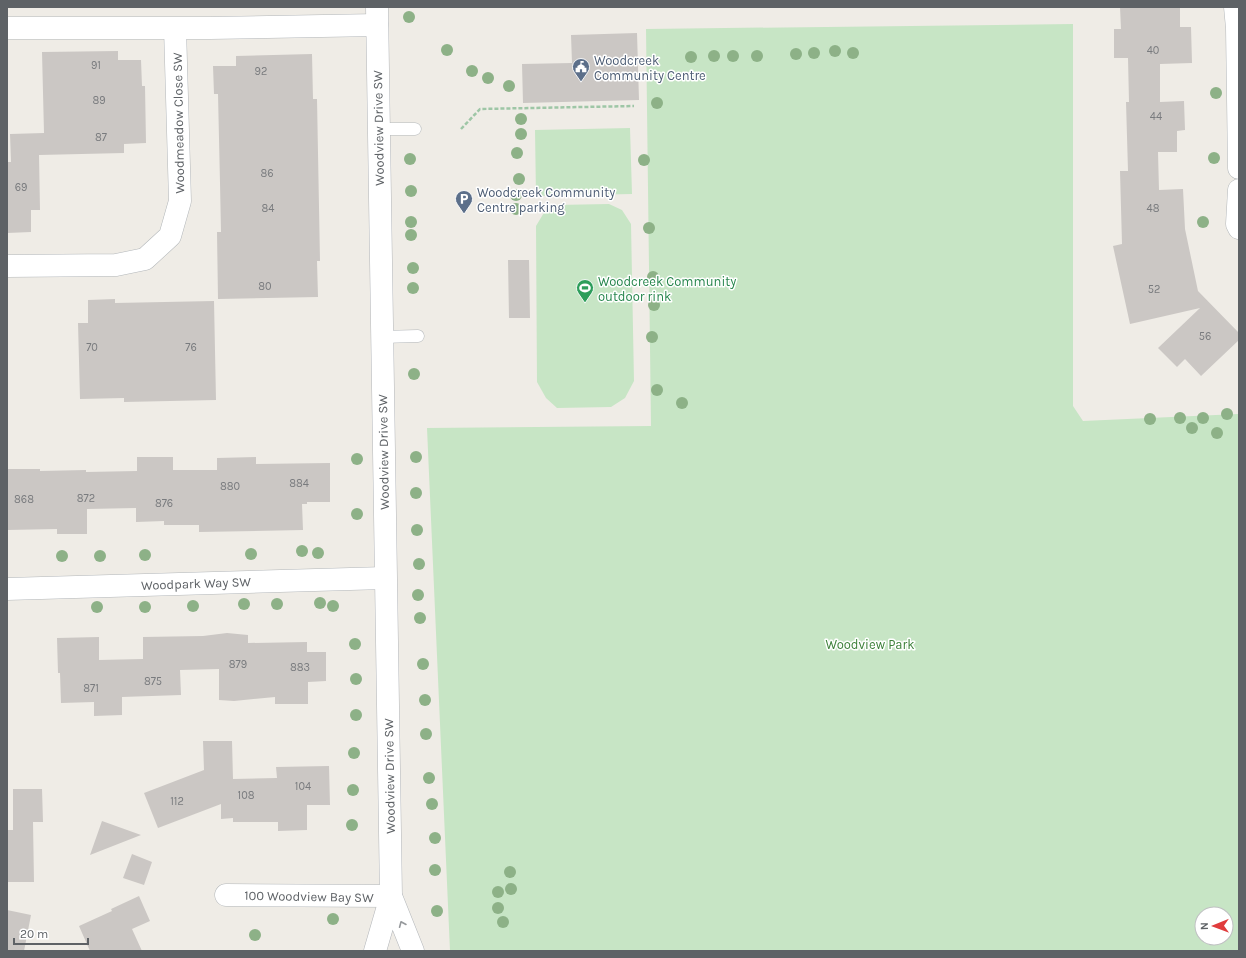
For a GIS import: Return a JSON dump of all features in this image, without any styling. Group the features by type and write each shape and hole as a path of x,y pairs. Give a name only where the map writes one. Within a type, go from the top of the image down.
{"street":[{"path":"1235,7 1237,28 1239,168"},
{"path":"7,28 176,28 377,16"},
{"name":"Woodview Drive SW","path":"375,951 391,896 377,16"},
{"name":"Woodmeadow Close SW","path":"7,266 116,265 145,259 170,236 180,201 176,28"},
{"path":"1239,190 1237,224 1239,228"},
{"name":"Woodpark Way SW","path":"7,589 385,578"},
{"name":"100 Woodview Bay SW","path":"226,895 391,896"},
{"name":"Woodview Drive SW","path":"391,896 413,951"}],"lane":[{"path":"378,129 415,129"},
{"path":"382,337 418,336"}],"path":[{"path":"461,129 480,109 634,106"}],"green space":[{"name":"Woodview Park","path":"1073,24 1073,406 1083,421 1238,414 1239,951 450,951 427,428 651,426 646,29"},
{"path":"630,128 632,194 536,196 535,130"},
{"name":"Woodcreek Community outdoor rink","path":"609,204 622,210 631,224 634,381 625,398 611,407 557,408 546,398 537,382 536,226 545,211 556,205"}],"building":[{"path":"1120,7 1180,7 1180,27 1191,27 1192,63 1160,64 1160,102 1184,101 1185,130 1177,131 1177,152 1158,152 1159,190 1183,189 1185,229 1198,291 1239,333 1239,340 1201,376 1185,359 1177,367 1158,348 1200,308 1130,324 1113,246 1122,244 1120,171 1128,171 1126,102 1129,102 1128,58 1114,58 1114,29 1121,29"},
{"name":"Woodcreek Community Centre","path":"637,33 639,100 523,103 522,64 572,63 571,35"},
{"path":"118,51 118,60 141,60 142,86 145,86 146,143 124,144 124,153 39,155 40,210 31,210 31,232 7,233 7,162 11,162 10,134 44,133 42,52"},
{"path":"312,54 313,99 317,99 320,261 317,261 318,297 218,299 217,232 221,232 220,183 218,94 214,94 213,66 236,66 236,56"},
{"path":"508,260 529,260 530,318 509,318"},
{"path":"115,299 115,303 214,301 216,400 124,402 124,398 80,399 78,323 88,323 88,300"},
{"path":"137,457 173,457 173,470 217,470 217,458 256,457 256,464 330,463 330,502 307,502 307,504 302,504 303,530 199,532 199,525 164,525 164,521 136,522 136,508 87,509 87,534 57,534 57,529 7,530 7,469 40,469 40,471 86,470 86,472 137,471"},
{"path":"227,633 248,635 248,643 307,642 307,652 326,652 326,681 308,682 308,704 275,704 275,697 234,701 219,700 219,669 180,670 181,695 122,697 122,715 94,716 94,702 61,703 57,638 99,637 99,660 143,659 143,637 203,636"},
{"path":"203,741 232,741 233,779 277,778 276,767 329,766 330,805 307,805 307,830 278,831 278,822 233,822 233,818 221,819 221,804 158,828 144,793 204,770"},
{"path":"13,789 42,789 43,822 33,822 34,882 7,882 7,830 13,830"},
{"path":"102,821 141,835 90,855"},
{"path":"132,854 152,862 144,885 123,878"},
{"path":"139,896 150,921 132,929 142,951 90,951 79,926 112,911 111,909"},
{"path":"7,910 31,915 24,951 7,951"}],"place":[{"name":"Woodcreek Community Centre","path":"581,82"},
{"name":"Woodcreek Community Centre parking","path":"464,214"},
{"name":"Woodcreek Community outdoor rink","path":"585,303"}]}
